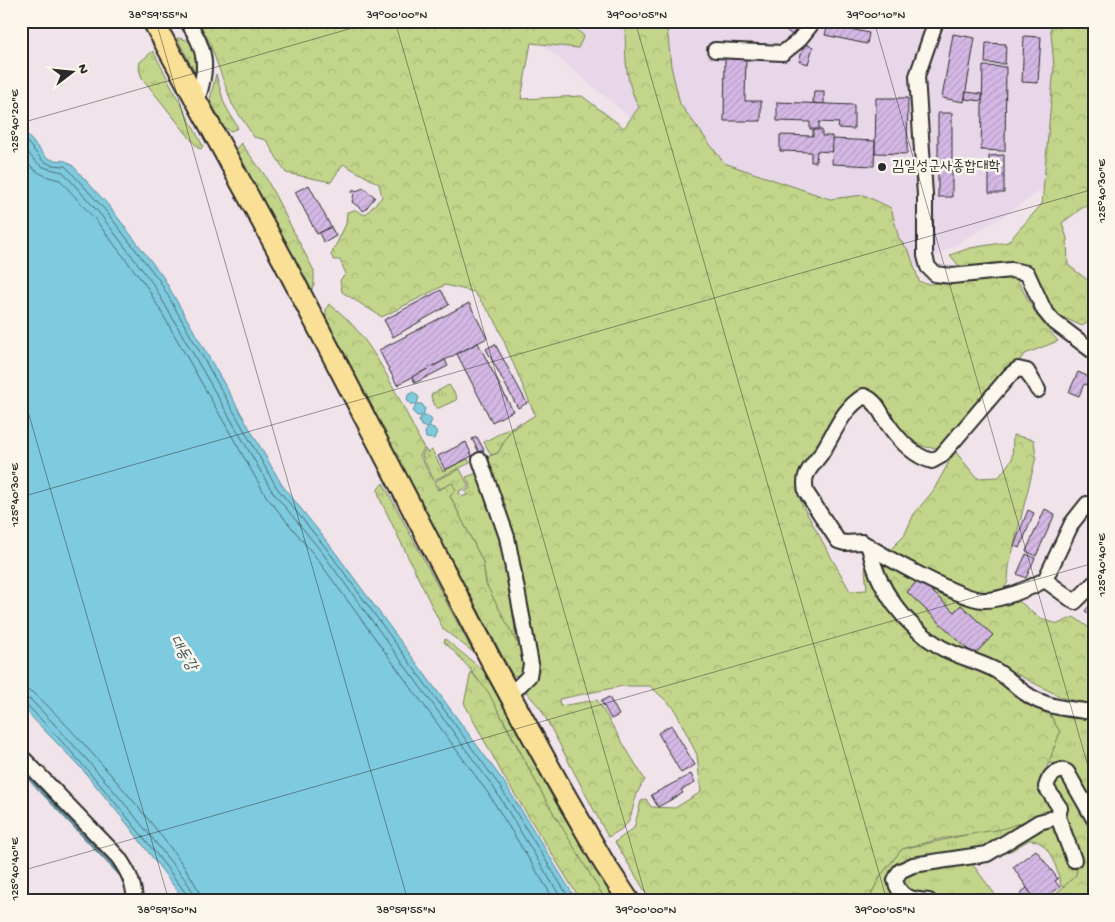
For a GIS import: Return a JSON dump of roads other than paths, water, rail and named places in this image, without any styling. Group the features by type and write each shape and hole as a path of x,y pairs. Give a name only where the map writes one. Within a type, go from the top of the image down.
{"highway":[{"path":"153,21 176,68 284,260 424,534 557,781 604,863 629,901"}],"street":[{"path":"187,21 203,51 206,65 204,83 196,103"},
{"path":"715,50 783,53 798,41 814,21"},
{"path":"936,21 917,76 925,195 925,256 928,267 935,274 952,276 1011,270 1027,273 1044,310 1053,321 1094,352"},
{"path":"1038,390 1027,371 1018,369 1010,375 940,456 932,461 912,451 888,424 873,400 864,396 854,402 843,414 822,453 806,474 804,482 806,492 838,541 845,543 862,542 966,597 985,600 1027,589 1045,580 1072,523 1087,504"},
{"path":"480,460 507,537 531,664 529,676 510,694"},
{"path":"869,546 880,581 896,609 917,630 943,648 996,670 1025,693 1044,704 1094,712"},
{"path":"1045,580 1075,602 1094,584"},
{"path":"21,756 118,857 128,872 135,889 135,901"},
{"path":"1074,860 1058,817 1060,813 1058,804 1048,793 1046,787 1048,779 1054,772 1062,770 1071,778 1094,819"},
{"path":"929,901 912,899 900,892 895,880 900,870 913,865 986,854 1039,822 1058,817"}],"water":[{"name":"대동강","path":"21,128 46,157 53,160 66,161 73,166 109,206 163,277 282,485 329,544 504,782 577,901 185,901 128,825 82,769 21,706"},
{"path":"413,392 419,397 417,404 422,404 425,409 423,416 428,416 432,420 429,427 434,428 437,432 434,439 426,438 425,432 428,428 421,426 419,420 422,416 417,416 413,412 416,404 410,404 407,400 408,395"}],"waterway":[{"path":"21,770 124,879"}],"place":[{"name":"김일성군사종합대학","path":"882,167"}]}
